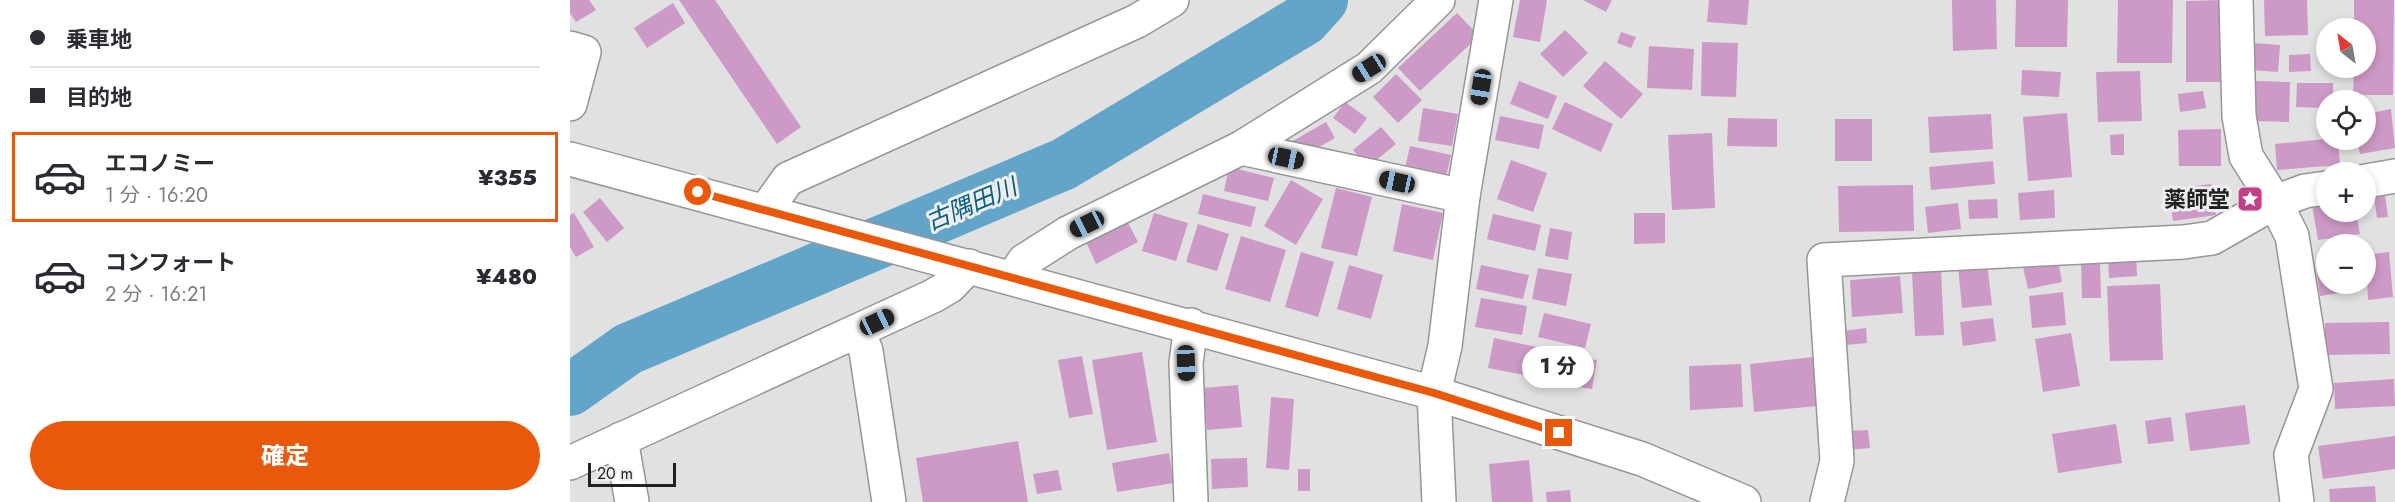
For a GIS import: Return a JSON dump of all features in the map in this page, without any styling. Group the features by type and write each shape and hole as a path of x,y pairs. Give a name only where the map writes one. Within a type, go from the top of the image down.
{"street":[{"path":"766,210 788,179 1137,21 1172,0"},
{"path":"1013,278 1023,261 1068,233 1241,148 1369,68 1438,0"},
{"path":"1439,502 1434,393 1445,346 1463,196 1496,0"},
{"path":"2236,0 2239,116 2246,156 2275,202 2292,236 2316,389 2291,455 2296,502"},
{"path":"570,48 584,52 570,104"},
{"path":"1241,148 1463,196"},
{"path":"570,159 766,210 1434,393 1642,459 1744,502"},
{"path":"2376,179 2395,176"},
{"path":"1827,502 1837,461 1824,260 2184,242 2212,238 2275,202 2316,189"},
{"path":"570,463 933,296 950,286 960,263"},
{"path":"1191,326 1186,363 1191,502"},
{"path":"858,331 866,351 889,502"},
{"path":"621,439 632,502"}],"building":[{"path":"570,0 589,0 596,10 576,22 570,13"},
{"path":"679,0 715,0 801,127 777,144"},
{"path":"1520,0 1547,0 1540,42 1513,37"},
{"path":"1583,0 1612,0 1606,12"},
{"path":"1709,0 1749,0 1747,25 1707,22"},
{"path":"1952,0 1996,0 1997,49 1953,51"},
{"path":"2016,0 2068,0 2067,47 2015,47"},
{"path":"2118,0 2173,0 2172,63 2117,63"},
{"path":"2222,0 2223,82 2186,82 2186,1"},
{"path":"2264,0 2307,0 2308,35 2265,36"},
{"path":"2354,0 2394,0 2393,95 2376,95 2376,90 2353,90 2354,78 2376,78 2376,18 2354,18"},
{"path":"673,3 685,23 647,48 634,28"},
{"path":"1457,13 1479,36 1420,91 1398,68"},
{"path":"1565,30 1588,53 1563,77 1540,54"},
{"path":"1621,32 1636,37 1631,48 1617,43"},
{"path":"1702,42 1738,43 1736,97 1701,96"},
{"path":"2253,43 2280,45 2278,72 2251,70"},
{"path":"1649,46 1694,49 1692,90 1647,88"},
{"path":"2310,54 2311,71 2289,72 2289,55"},
{"path":"1605,61 1643,94 1621,119 1583,86"},
{"path":"2022,70 2061,72 2059,97 2021,95"},
{"path":"2140,71 2142,121 2098,122 2096,72"},
{"path":"1396,74 1422,100 1398,123 1373,97"},
{"path":"1519,81 1557,96 1548,119 1510,104"},
{"path":"2256,81 2290,82 2289,122 2255,121"},
{"path":"2297,83 2333,83 2333,90 2316,90 2316,108 2296,107"},
{"path":"2203,91 2206,108 2180,112 2178,94"},
{"path":"1345,102 1367,118 1355,134 1333,118"},
{"path":"1565,102 1613,124 1601,152 1552,129"},
{"path":"1423,108 1458,114 1452,146 1418,141"},
{"path":"2391,109 2395,148 2360,154 2359,150 2376,150 2376,112"},
{"path":"2067,113 2072,177 2028,181 2023,117"},
{"path":"1991,114 1993,149 1930,153 1928,117"},
{"path":"1500,116 1544,125 1539,149 1495,140"},
{"path":"1728,118 1777,119 1777,147 1727,146"},
{"path":"1835,119 1872,119 1872,161 1835,161"},
{"path":"1326,122 1335,138 1300,158 1291,142"},
{"path":"1381,127 1396,144 1368,167 1353,150"},
{"path":"2221,129 2221,166 2179,166 2178,130"},
{"path":"1712,133 1715,208 1672,210 1668,135"},
{"path":"2124,134 2124,155 2111,155 2110,135"},
{"path":"2316,140 2316,150 2339,150 2340,162 2316,162 2316,167 2277,170 2275,144"},
{"path":"1410,146 1451,155 1446,177 1405,168"},
{"path":"1511,160 1547,173 1533,212 1497,199"},
{"path":"1993,161 1995,184 1931,190 1929,167"},
{"path":"1229,167 1274,178 1268,201 1224,191"},
{"path":"1291,180 1323,199 1296,245 1264,226"},
{"path":"2211,184 2216,215 2173,221 2169,189"},
{"path":"1913,185 1914,231 1839,232 1838,186"},
{"path":"1336,188 1372,197 1357,256 1321,248"},
{"path":"2054,190 2055,218 2020,220 2018,193"},
{"path":"1203,194 1256,207 1251,227 1198,214"},
{"path":"2385,195 2388,217 2377,218 2376,197"},
{"path":"600,198 624,228 607,242 583,212"},
{"path":"1997,199 1998,218 1969,219 1968,200"},
{"path":"1958,203 1961,229 1928,233 1925,207"},
{"path":"1402,204 1443,213 1433,260 1393,251"},
{"path":"2316,204 2316,222 2358,222 2360,234 2317,234 2312,205"},
{"path":"574,213 594,247 576,257 570,247 570,215"},
{"path":"1154,213 1188,223 1176,261 1142,251"},
{"path":"1634,213 1665,213 1665,243 1634,244"},
{"path":"1493,214 1541,225 1535,251 1487,239"},
{"path":"1127,221 1138,242 1096,264 1086,242"},
{"path":"1198,224 1229,234 1217,271 1186,262"},
{"path":"1550,228 1572,232 1568,260 1545,256"},
{"path":"1241,236 1286,250 1270,302 1225,289"},
{"path":"1301,252 1334,262 1318,317 1285,307"},
{"path":"2389,252 2393,297 2368,300 2368,294 2376,294 2376,254"},
{"path":"2136,253 2137,276 2109,278 2108,255"},
{"path":"2058,260 2062,282 2028,289 2023,267"},
{"path":"2100,260 2101,298 2082,298 2081,261"},
{"path":"1987,263 1992,305 1962,308 1958,266"},
{"path":"1349,265 1383,275 1371,319 1337,309"},
{"path":"1481,265 1529,275 1523,299 1476,289"},
{"path":"1538,268 1572,274 1566,306 1532,299"},
{"path":"1941,271 1944,335 1915,336 1912,272"},
{"path":"1900,276 1903,313 1852,317 1850,280"},
{"path":"2160,284 2163,360 2110,361 2107,286"},
{"path":"2063,292 2066,325 2032,328 2029,296"},
{"path":"1481,298 1527,306 1522,335 1475,327"},
{"path":"1544,313 1591,324 1585,348 1538,337"},
{"path":"1993,318 1996,341 1963,346 1960,322"},
{"path":"2389,322 2390,354 2325,355 2325,323"},
{"path":"1866,328 1867,343 1845,345 1843,331"},
{"path":"2071,333 2080,386 2043,392 2035,339"},
{"path":"1494,338 1547,349 1541,378 1488,368"},
{"path":"1142,352 1157,442 1107,450 1092,360"},
{"path":"1553,353 1597,360 1592,389 1548,382"},
{"path":"1082,356 1093,414 1069,418 1058,360"},
{"path":"1813,357 1817,406 1754,412 1750,364"},
{"path":"1741,364 1743,407 1690,410 1689,366"},
{"path":"2394,379 2395,406 2335,409 2334,383"},
{"path":"1238,385 1242,427 1207,430 1203,388"},
{"path":"1271,397 1294,399 1289,470 1266,468"},
{"path":"2245,405 2250,444 2190,451 2185,413"},
{"path":"2171,417 2174,441 2148,444 2145,421"},
{"path":"2116,424 2122,463 2058,473 2052,434"},
{"path":"1868,430 1870,448 1847,450 1845,431"},
{"path":"2395,436 2395,469 2323,479 2318,446"},
{"path":"1018,441 1028,502 923,502 916,458"},
{"path":"1169,453 1174,483 1117,492 1112,463"},
{"path":"1247,458 1248,487 1212,489 1211,459"},
{"path":"1529,460 1533,502 1492,502 1489,464"},
{"path":"1298,469 1310,469 1310,491 1298,491"},
{"path":"1058,470 1062,490 1037,494 1033,474"},
{"path":"2375,486 2376,502 2330,502 2329,489"},
{"path":"1570,490 1571,502 1547,502 1546,492"}],"waterway":[{"name":"古隅田川","path":"570,390 628,349 1064,164 1304,20 1322,0"}],"place":[{"name":"薬師堂","path":"2250,199"}],"route":[{"path":"698,192 1434,393 1559,433"}]}
